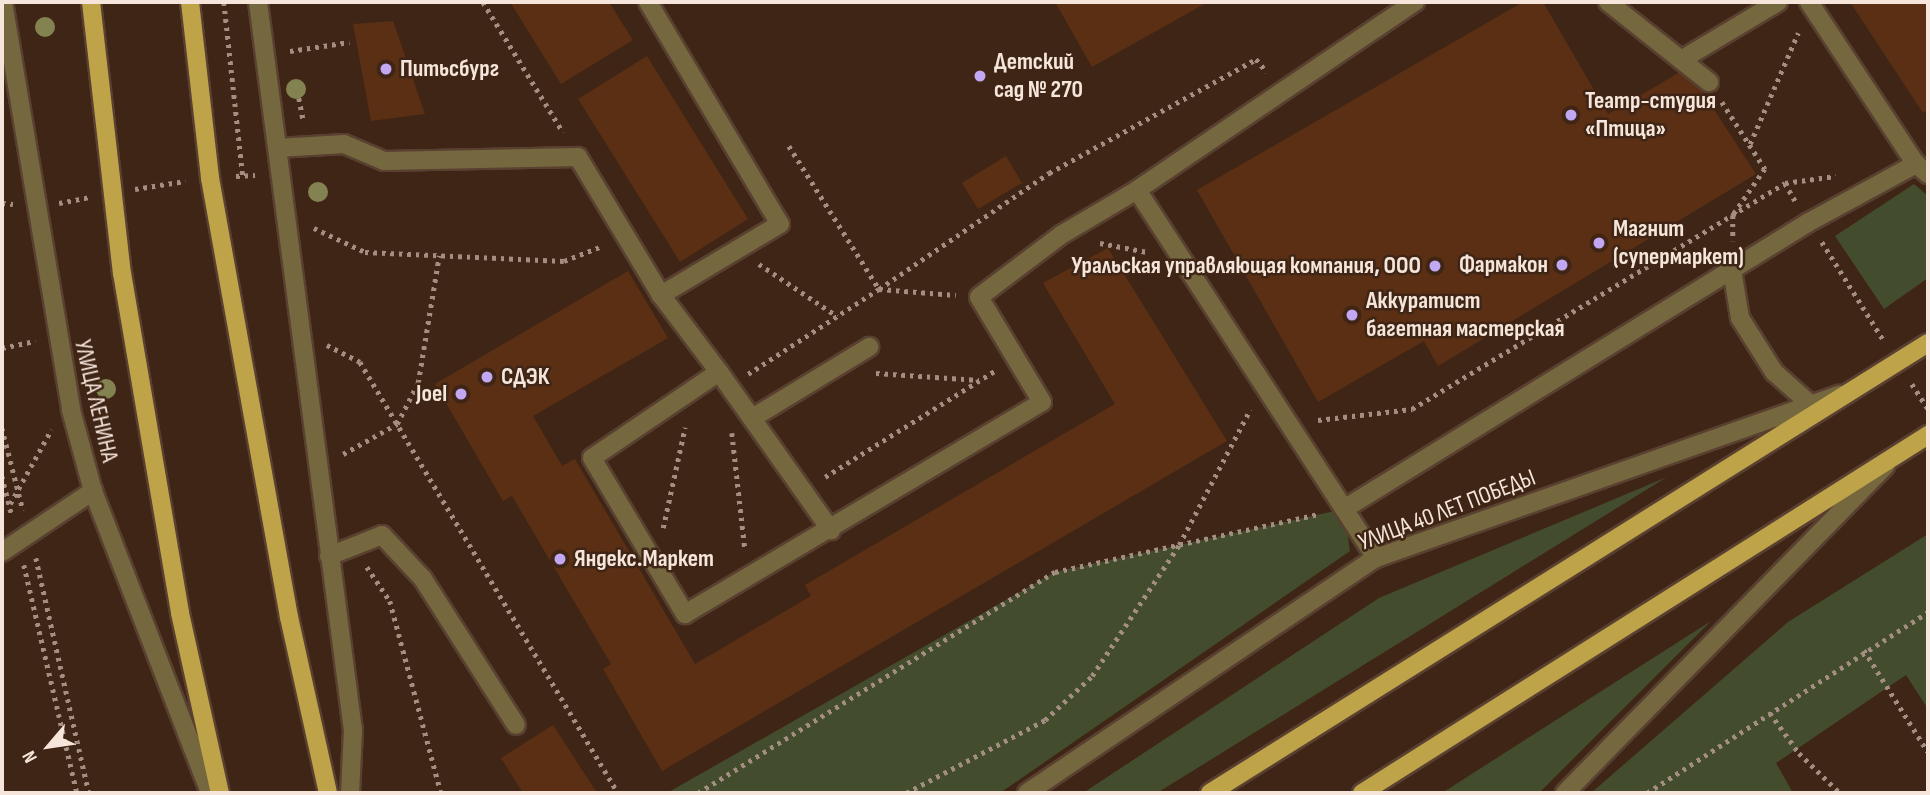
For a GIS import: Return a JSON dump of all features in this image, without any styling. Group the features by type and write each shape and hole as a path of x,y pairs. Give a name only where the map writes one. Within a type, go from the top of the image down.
{"main road":[{"name":"УЛИЦА ЛЕНИНА","path":"91,2 122,273 180,613 220,793"},
{"path":"190,2 210,178 289,617 328,793"},
{"name":"УЛИЦА 40 ЛЕТ ПОБЕДЫ","path":"1210,793 1928,343"},
{"path":"1362,793 1928,435"}],"street":[{"name":"УЛИЦА ЛЕНИНА","path":"3,2 56,336 71,410 93,491 210,793"},
{"path":"258,2 353,730 350,793"},
{"path":"648,2 780,224 661,295"},
{"path":"729,386 693,390 592,458 685,614 831,530 1042,402 979,297 1061,235 1137,190 1415,2"},
{"path":"1608,2 1709,82"},
{"path":"1681,60 1778,2"},
{"path":"1344,509 1809,222 1922,169 1810,2"},
{"path":"277,148 344,144 384,161 578,157 661,295 754,417 831,530"},
{"path":"1137,190 1285,424 1376,558"},
{"path":"1732,270 1740,318 1774,372 1810,404"},
{"name":"УЛИЦА 40 ЛЕТ ПОБЕДЫ","path":"1905,358 1928,334"},
{"path":"754,417 869,347"},
{"name":"УЛИЦА 40 ЛЕТ ПОБЕДЫ","path":"1027,793 1376,558 1850,392"},
{"path":"1564,793 1895,456"},
{"path":"2,552 93,491"},
{"path":"329,556 382,534 423,579 516,725"}],"path":[{"path":"224,2 243,176"},
{"path":"483,2 578,157"},
{"path":"1750,145 1810,2"},
{"path":"265,55 349,42"},
{"path":"749,578 730,442 729,386 879,289 1049,173 1256,59 1284,91"},
{"path":"1709,82 1765,169 1733,215 1732,270"},
{"path":"789,146 879,289"},
{"path":"1285,424 1412,409 1785,183 1850,174"},
{"path":"1785,183 1809,222 1905,358 1928,410"},
{"path":"286,220 306,224 365,252 439,256 564,261 626,237"},
{"path":"1061,235 1179,258"},
{"path":"737,250 837,316"},
{"path":"318,468 397,424 418,383 439,256"},
{"path":"879,289 979,297"},
{"path":"301,332 360,362 618,793"},
{"path":"2,348 56,336"},
{"path":"804,491 1015,358"},
{"path":"832,370 980,380"},
{"path":"906,793 1045,720 1083,685 1178,545 1262,388"},
{"path":"655,563 693,390"},
{"path":"9,504 18,495 43,438 71,410"},
{"path":"2,428 18,495 77,793"},
{"path":"2,476 9,504 25,539 89,793"},
{"path":"698,793 1055,572 1344,509"},
{"path":"1647,793 1864,650 1928,612"},
{"path":"1864,650 1928,752"},
{"path":"1770,713 1799,753 1840,793"}],"green space":[{"path":"1914,184 1928,196 1928,278 1884,309 1835,236"},
{"path":"1667,477 1157,793 1083,793 1379,598"},
{"path":"1344,509 1350,551 1000,793 667,793 1055,572"},
{"path":"1928,534 1928,709 1906,675 1776,763 1793,793 1591,793 1788,622"},
{"path":"1711,621 1539,793 1442,793"}],"building":[{"path":"510,2 609,2 633,40 561,84"},
{"path":"1055,2 1208,2 1092,67"},
{"path":"1523,2 1543,2 1608,114 1687,68 1756,174 1438,366 1424,341 1318,402 1197,190"},
{"path":"1850,2 1928,2 1928,109 1923,113"},
{"name":"Питьсбург","path":"393,21 425,114 371,121 353,24"},
{"path":"647,56 748,219 680,262 578,99"},
{"path":"1006,156 1022,183 978,209 962,183"},
{"path":"1108,248 1227,441 662,771 603,669 611,664 512,496 503,501 435,384 628,271 668,338 533,416 562,466 575,459 695,664 811,596 805,585 1115,404 1043,283"},
{"path":"553,725 597,793 523,793 501,758"}],"place":[{"name":"Питьсбург","path":"386,69"},
{"name":"Детский сад № 270","path":"980,76"},
{"name":"Театр-студия «Птица»","path":"1571,115"},
{"name":"Магнит (супермаркет)","path":"1599,243"},
{"name":"Фармакон","path":"1562,265"},
{"name":"Уральская управляющая компания, ООО","path":"1435,266"},
{"name":"Аккуратист багетная мастерская","path":"1352,315"},
{"name":"СДЭК","path":"487,377"},
{"name":"Joel","path":"461,394"},
{"name":"Яндекс.Маркет","path":"560,559"}]}
